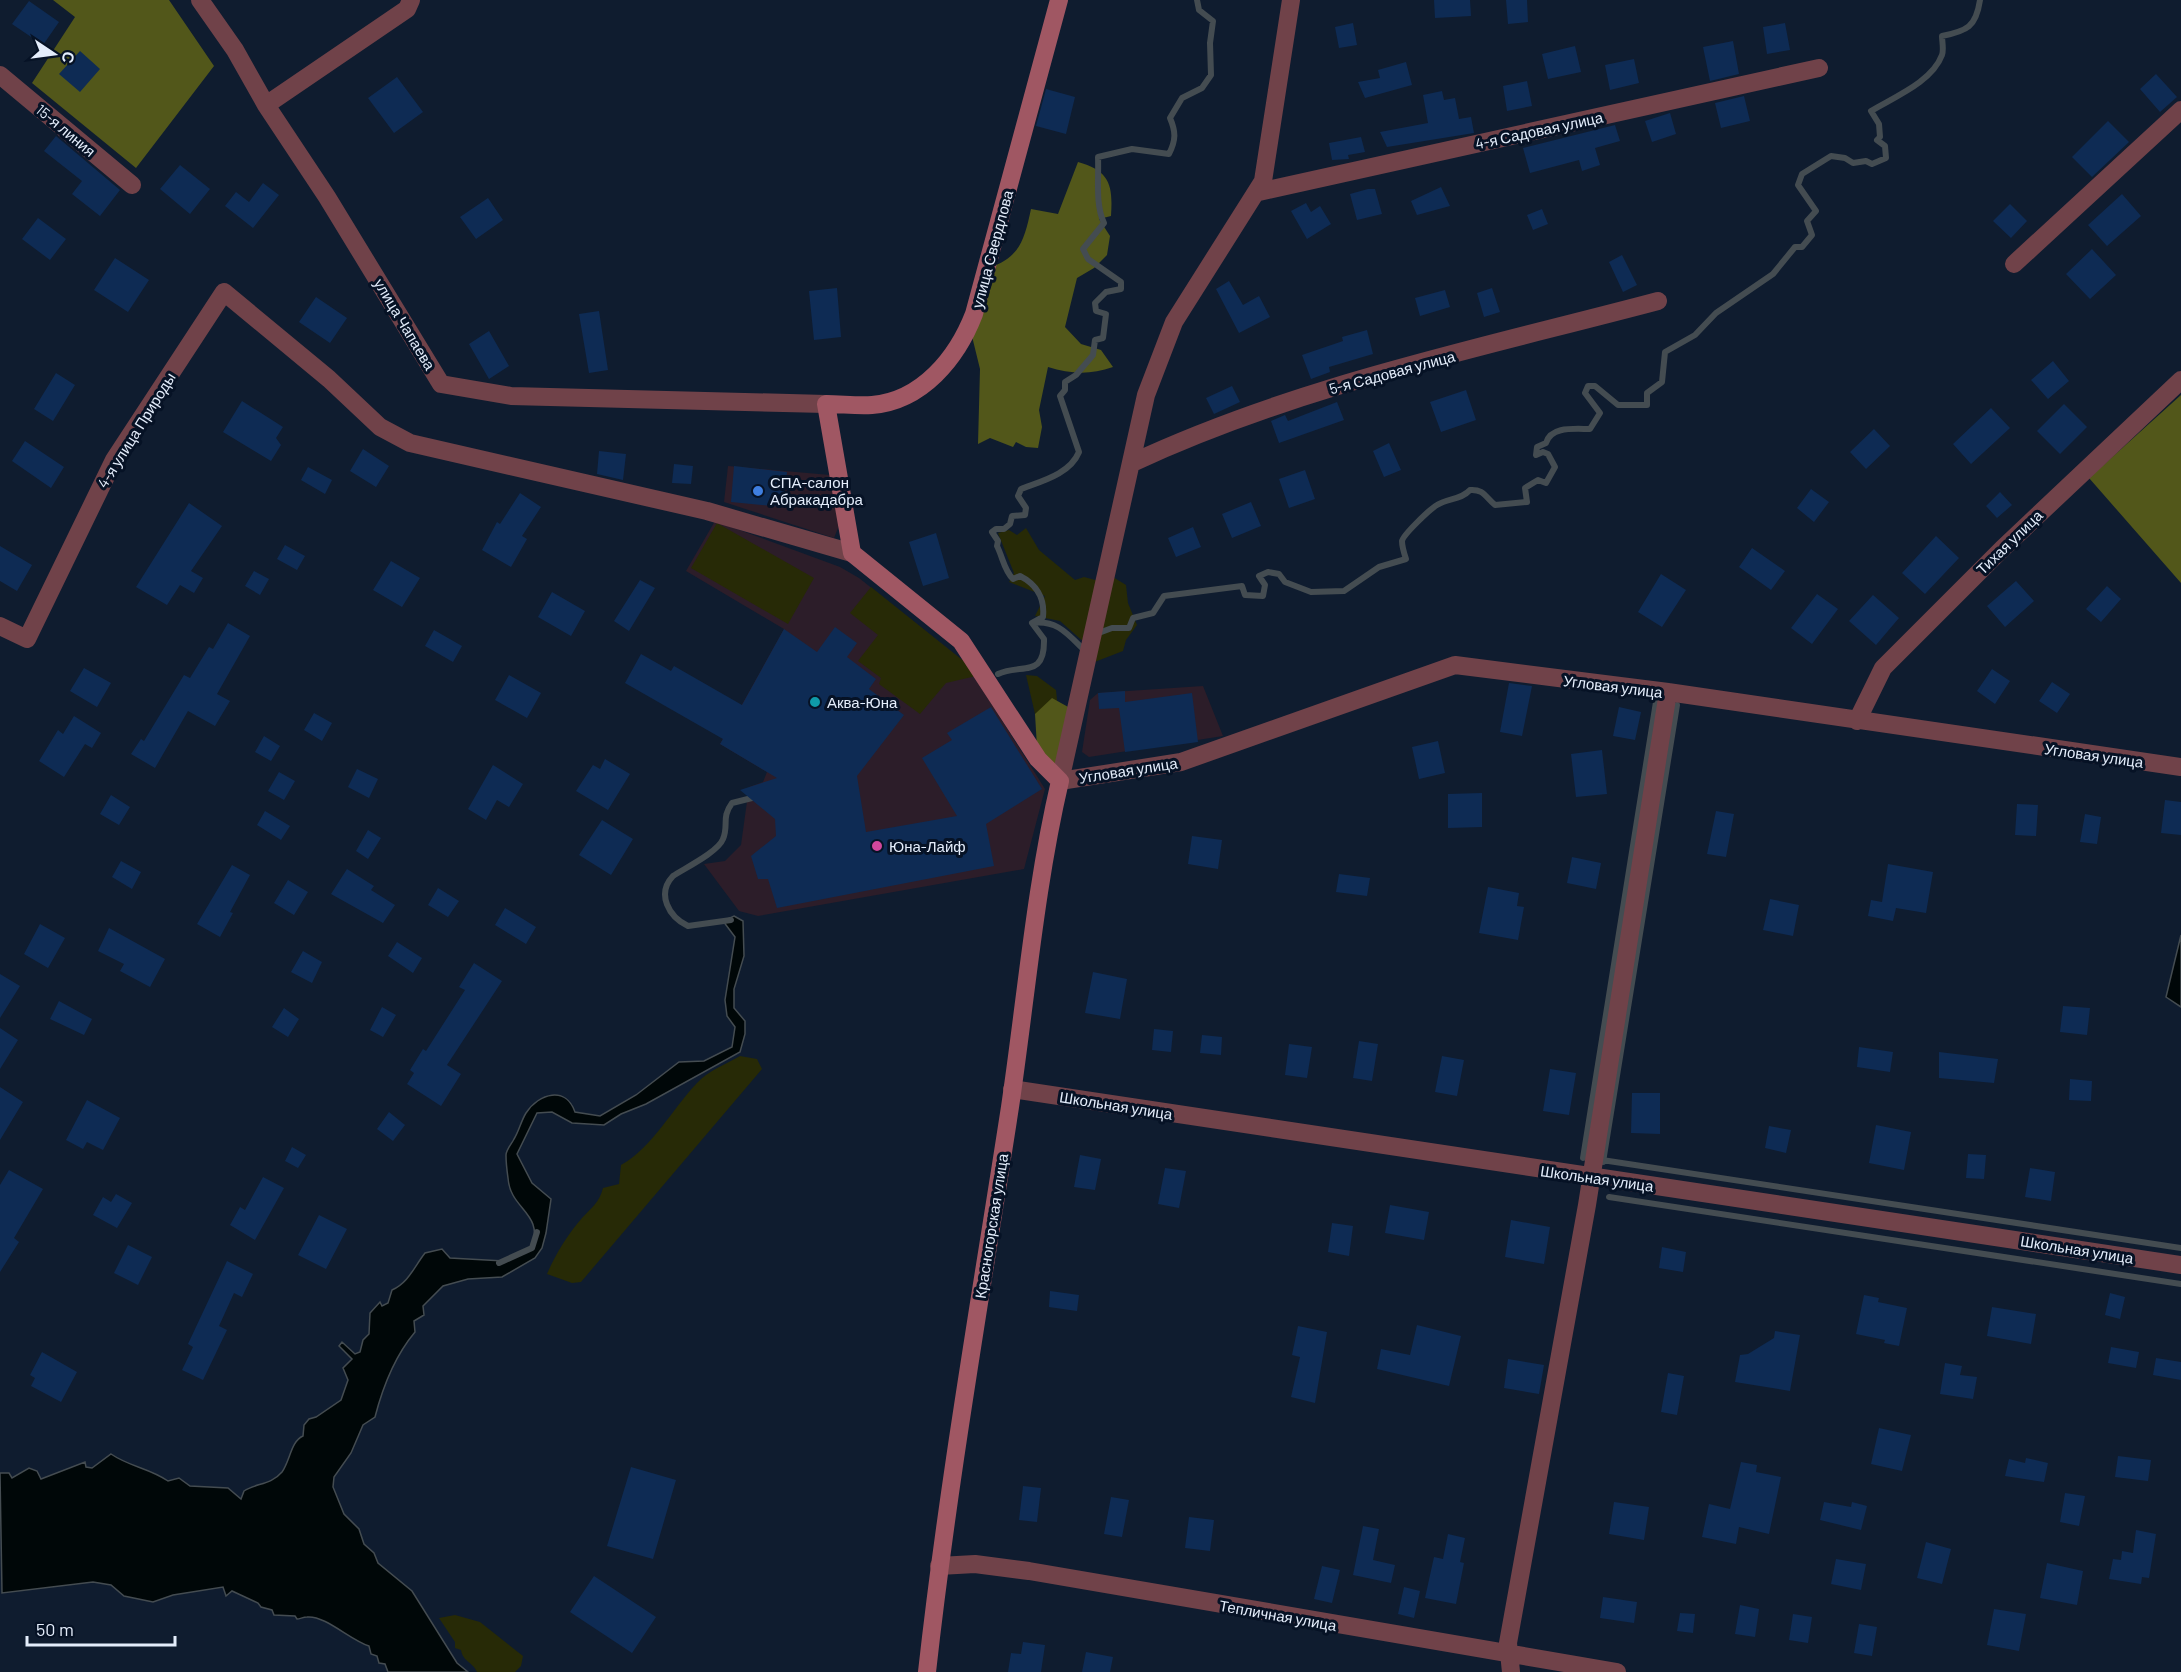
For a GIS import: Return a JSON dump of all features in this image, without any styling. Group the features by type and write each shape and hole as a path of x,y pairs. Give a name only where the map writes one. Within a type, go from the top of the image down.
{"street":[{"name":"улица Чапаева","path":"200,0 235,50 266,105 327,197 441,384 511,396 826,404"},
{"path":"266,105 407,9 411,0"},
{"name":"улица Свердлова","path":"826,404 874,405 910,395 937,374 965,338 977,303 1059,0"},
{"path":"1060,781 1146,395 1174,322 1259,192 1263,182 1292,0"},
{"name":"4-я Садовая улица","path":"1259,192 1820,68"},
{"name":"15-я линия","path":"0,75 132,185"},
{"path":"2014,264 2181,110"},
{"name":"4-я улица Природы","path":"0,626 27,639 114,460 224,292 329,379 380,427 410,443 707,511 852,553"},
{"name":"5-я Садовая улица","path":"1132,463 1181,441 1334,386 1658,301"},
{"name":"Тихая улица","path":"1857,721 1883,668 2002,549 2181,380"},
{"path":"826,404 852,553 962,641 1038,759 1060,781"},
{"name":"Угловая улица","path":"1060,781 1181,762 1455,665 1668,693 2181,767"},
{"path":"1510,1664 1587,1205 1668,693"},
{"name":"Красногорская улица","path":"927,1672 939,1566 1042,878 1060,781"},
{"name":"Школьная улица","path":"1012,1089 2181,1265"},
{"name":"Тепличная улица","path":"939,1566 975,1564 1029,1571 1510,1664 1617,1672"}],"shaded area":[{"path":"728,466 830,475 840,523 834,538 724,502"},
{"path":"715,521 840,567 859,578 966,663 1045,789 1024,869 758,916 739,911 704,864 725,861 741,845 749,787 763,782 767,772 720,744 784,629 686,571"},
{"path":"1203,686 1223,736 1089,757 1082,752 1090,700 1098,693"},
{"path":"734,916 743,921 744,956 734,989 734,1008 745,1021 745,1034 740,1052 604,1125 572,1123 552,1112 537,1113 517,1154 532,1183 551,1199 542,1248 535,1258 502,1277 468,1279 443,1286 423,1306 424,1315 414,1321 415,1332 401,1351 390,1372 375,1417 363,1425 351,1453 334,1477 333,1487 344,1514 359,1529 364,1544 374,1553 378,1563 412,1591 457,1663 468,1672 388,1672 385,1664 379,1663 377,1656 371,1654 369,1646 330,1624 314,1617 297,1619 295,1616 274,1615 272,1610 261,1607 258,1603 232,1591 226,1596 223,1587 173,1595 153,1602 124,1596 111,1585 93,1582 2,1593 0,1473 9,1473 12,1478 29,1468 37,1471 41,1479 85,1462 86,1467 92,1468 111,1454 168,1481 179,1478 190,1486 228,1488 241,1499 244,1491 278,1476 285,1468 296,1442 303,1436 304,1425 309,1419 316,1417 341,1400 348,1380 343,1368 352,1359 339,1346 342,1342 355,1354 360,1352 363,1340 369,1334 370,1313 380,1302 382,1306 388,1303 392,1290 407,1278 425,1253 442,1249 450,1258 504,1261 532,1248 534,1226 510,1189 506,1158 507,1151 526,1113 538,1101 552,1095 565,1098 575,1112 600,1116 636,1095 679,1062 704,1061 732,1047 735,1027 727,1016 725,1000 735,937 723,921"},
{"path":"2181,935 2181,1007 2166,997"}],"green space":[{"path":"53,0 169,0 214,66 136,168 32,83 75,17"},
{"path":"1078,162 1097,170 1107,181 1111,196 1111,216 1099,219 1110,236 1107,255 1094,268 1077,278 1065,327 1081,344 1101,350 1113,367 1080,373 1048,367 1039,410 1042,427 1038,448 1026,447 1016,442 1013,447 990,438 978,444 980,369 968,320 985,269 1006,260 1018,248 1026,231 1031,209 1058,214"},
{"path":"2181,395 2181,583 2089,478"},
{"path":"717,523 814,578 788,624 691,568"},
{"path":"1026,528 1039,550 1075,580 1084,577 1099,581 1086,644 1060,621 1035,616 1045,596 1009,582 1014,573 998,533 1009,530 1017,535"},
{"path":"1113,577 1126,585 1128,603 1137,625 1126,640 1123,651 1092,663"},
{"path":"871,587 966,663 976,676 946,683 920,714 879,684 881,678 858,661 878,635 850,613"},
{"path":"1026,675 1037,676 1056,690 1058,710 1043,729 1035,714"},
{"path":"1052,698 1070,708 1057,768 1037,747 1035,714"},
{"path":"740,1056 757,1059 762,1069 581,1282 572,1283 547,1274 567,1238 597,1201 603,1188 619,1184 621,1165 653,1138 701,1079"},
{"path":"455,1615 480,1622 523,1656 521,1666 515,1672 477,1672 461,1650 455,1648 455,1642 439,1618"}],"building":[{"path":"1434,0 1470,0 1471,16 1435,18"},
{"path":"1506,0 1527,0 1528,22 1508,24"},
{"path":"29,1 59,22 43,45 12,24"},
{"path":"1353,23 1357,45 1339,48 1335,27"},
{"path":"1785,23 1790,50 1767,54 1763,27"},
{"path":"1733,41 1739,74 1710,81 1703,47"},
{"path":"1575,46 1581,72 1548,79 1542,54"},
{"path":"80,51 100,69 80,92 59,74"},
{"path":"1634,59 1639,83 1610,90 1605,65"},
{"path":"1406,62 1412,85 1365,98 1358,82 1380,78 1378,70"},
{"path":"2156,74 2177,97 2160,112 2140,89"},
{"path":"397,77 423,112 394,133 368,98"},
{"path":"1527,81 1532,106 1507,111 1503,86"},
{"path":"1046,89 1075,97 1066,134 1036,126"},
{"path":"1442,91 1444,100 1455,98 1459,119 1471,117 1474,133 1387,147 1380,132 1428,123 1423,95"},
{"path":"1744,96 1750,121 1721,128 1715,103"},
{"path":"1670,113 1676,134 1652,142 1645,121"},
{"path":"2108,121 2129,142 2092,177 2072,157"},
{"path":"1615,125 1620,141 1595,148 1600,165 1582,171 1579,160 1530,173 1523,148"},
{"path":"56,136 120,190 100,216 72,194 82,181 44,151"},
{"path":"1361,137 1365,152 1348,155 1349,159 1332,160 1329,143"},
{"path":"180,165 210,189 190,214 160,189"},
{"path":"263,183 279,195 253,228 225,206 236,192 249,202"},
{"path":"1441,187 1450,206 1417,215 1411,201"},
{"path":"1375,189 1382,214 1357,220 1350,194"},
{"path":"2122,194 2141,216 2107,246 2088,225"},
{"path":"488,198 503,220 476,239 460,217"},
{"path":"1306,203 1311,212 1320,206 1331,224 1307,239 1291,211"},
{"path":"2010,204 2027,221 2011,238 1993,221"},
{"path":"1542,209 1548,224 1533,230 1527,215"},
{"path":"38,218 66,239 50,260 22,239"},
{"path":"2092,249 2116,275 2090,299 2066,274"},
{"path":"1622,255 1637,285 1623,292 1609,262"},
{"path":"115,258 149,280 128,312 94,290"},
{"path":"1229,281 1243,305 1259,296 1270,317 1239,333 1216,289"},
{"path":"837,288 841,337 814,340 809,291"},
{"path":"1492,288 1500,312 1484,317 1477,293"},
{"path":"1445,290 1450,307 1420,316 1415,298"},
{"path":"316,297 347,318 330,343 299,322"},
{"path":"599,311 608,370 589,373 579,314"},
{"path":"1367,330 1373,354 1329,367 1330,372 1311,379 1302,355 1343,341 1342,337"},
{"path":"489,331 509,366 489,379 469,344"},
{"path":"2053,361 2069,381 2048,399 2031,380"},
{"path":"56,373 75,385 53,421 34,409"},
{"path":"1232,386 1240,402 1214,414 1206,398"},
{"path":"1466,390 1476,420 1441,432 1430,402"},
{"path":"242,401 283,427 276,438 281,445 271,461 223,432"},
{"path":"1337,402 1344,420 1279,443 1271,421 1285,415 1288,421"},
{"path":"2064,404 2087,427 2060,454 2037,431"},
{"path":"1991,408 2010,428 1971,464 1953,444"},
{"path":"1874,429 1890,446 1866,469 1850,452"},
{"path":"25,441 64,467 51,488 12,461"},
{"path":"1389,443 1401,470 1384,477 1373,451"},
{"path":"363,449 389,466 376,487 350,471"},
{"path":"599,451 626,454 623,480 597,474"},
{"path":"674,464 693,466 691,484 672,483"},
{"name":"СПА-салон Абракадабра","path":"734,466 787,472 783,507 731,502"},
{"path":"308,467 332,480 325,494 301,480"},
{"path":"1305,470 1315,499 1289,508 1279,479"},
{"path":"1811,489 1829,502 1814,522 1797,508"},
{"path":"2000,492 2012,505 1997,518 1986,506"},
{"path":"520,493 541,507 522,536 527,539 511,567 482,550 497,522 500,524"},
{"path":"1251,502 1261,526 1232,538 1222,514"},
{"path":"189,503 222,526 191,571 203,578 194,593 180,585 167,605 136,587"},
{"path":"1193,527 1201,547 1176,557 1168,538"},
{"path":"936,533 949,578 923,586 909,542"},
{"path":"1936,536 1959,558 1925,594 1902,573"},
{"path":"285,545 305,556 297,570 277,559"},
{"path":"0,546 32,565 17,591 0,581"},
{"path":"1752,548 1785,571 1771,590 1739,567"},
{"path":"391,561 420,578 402,607 373,590"},
{"path":"254,571 269,579 260,595 245,586"},
{"path":"1661,574 1686,590 1662,627 1638,612"},
{"path":"640,580 655,588 629,631 614,621"},
{"path":"2016,581 2034,601 2005,627 1987,606"},
{"path":"2107,586 2121,599 2101,622 2086,609"},
{"path":"552,592 585,611 571,636 538,617"},
{"path":"1817,594 1838,609 1812,644 1791,628"},
{"path":"1873,595 1899,618 1876,645 1849,621"},
{"path":"228,623 250,636 217,694 230,701 215,726 188,711 155,768 131,754 141,739 144,741 184,675 190,678 209,647 213,649"},
{"path":"835,627 857,643 847,657 876,679 869,689 904,715 857,776 866,832 957,816 922,758 952,740 947,733 991,707 1042,789 986,824 994,866 777,908 768,879 758,879 751,856 776,836 775,819 740,790 777,778 720,744 723,739 625,683 641,654 671,671 674,666 742,705 784,629 817,652"},
{"path":"434,630 462,646 453,662 425,646"},
{"path":"84,668 111,683 97,707 70,691"},
{"path":"1992,669 2010,681 1995,704 1977,691"},
{"path":"509,675 541,693 527,718 495,700"},
{"path":"2052,682 2070,694 2057,713 2039,701"},
{"path":"1509,683 1532,686 1522,736 1500,732"},
{"path":"1125,691 1125,702 1192,693 1198,742 1125,752 1119,708 1099,709 1098,693"},
{"path":"1619,707 1641,712 1635,740 1613,736"},
{"path":"314,713 332,723 322,741 304,730"},
{"path":"74,716 101,733 92,748 85,744 64,777 39,761 58,730 63,734"},
{"path":"264,736 280,746 271,761 255,752"},
{"path":"1438,741 1445,773 1419,779 1412,747"},
{"path":"1602,750 1607,794 1576,797 1571,754"},
{"path":"605,759 630,774 608,810 576,791 593,765 600,769"},
{"path":"493,765 523,784 509,807 497,800 486,820 468,809"},
{"path":"357,769 378,779 369,798 348,787"},
{"path":"279,772 295,781 284,800 268,791"},
{"path":"1482,793 1482,827 1448,828 1448,794"},
{"path":"111,795 130,807 119,825 100,814"},
{"path":"2165,800 2181,802 2181,835 2161,833"},
{"path":"2017,804 2038,805 2036,836 2015,835"},
{"path":"265,811 290,826 281,840 257,825"},
{"path":"1716,811 1734,814 1726,857 1707,854"},
{"path":"2085,814 2101,817 2097,844 2080,842"},
{"path":"602,820 633,839 611,875 579,855"},
{"path":"368,830 381,838 368,859 356,851"},
{"path":"1192,836 1222,840 1218,869 1188,864"},
{"path":"1572,857 1601,863 1596,889 1567,883"},
{"path":"121,861 141,872 132,889 112,877"},
{"path":"1888,864 1933,872 1926,913 1896,908 1893,921 1868,916 1871,900 1882,902"},
{"path":"232,865 250,875 230,912 233,913 220,937 197,924"},
{"path":"347,869 374,886 371,890 395,905 383,923 331,894"},
{"path":"1339,874 1370,878 1367,896 1336,892"},
{"path":"288,880 308,892 294,915 274,903"},
{"path":"1488,887 1519,893 1517,906 1524,907 1518,940 1479,933"},
{"path":"438,888 459,901 448,917 428,905"},
{"path":"1770,899 1799,905 1793,936 1763,930"},
{"path":"505,908 536,927 526,944 495,925"},
{"path":"40,924 65,938 48,968 24,954"},
{"path":"109,928 165,959 150,987 120,971 124,964 98,951"},
{"path":"397,942 422,958 413,973 388,956"},
{"path":"303,951 322,962 312,983 291,972"},
{"path":"474,963 502,981 447,1065 461,1074 441,1106 407,1084 414,1073 410,1070 423,1049 426,1051 465,990 459,987"},
{"path":"1093,972 1127,979 1120,1019 1085,1013"},
{"path":"0,974 20,986 0,1018"},
{"path":"59,1001 92,1019 84,1035 50,1019"},
{"path":"2063,1006 2090,1008 2087,1035 2060,1032"},
{"path":"382,1007 396,1015 383,1037 370,1030"},
{"path":"284,1008 299,1019 288,1037 272,1027"},
{"path":"0,1028 18,1040 0,1069"},
{"path":"1154,1029 1173,1031 1171,1052 1152,1050"},
{"path":"1202,1035 1222,1037 1221,1055 1200,1053"},
{"path":"1359,1041 1378,1044 1372,1081 1353,1078"},
{"path":"1289,1044 1312,1047 1307,1078 1285,1075"},
{"path":"1859,1047 1893,1052 1890,1072 1857,1067"},
{"path":"1939,1052 1998,1059 1994,1083 1939,1078"},
{"path":"1442,1056 1464,1060 1457,1096 1435,1092"},
{"path":"1550,1069 1576,1073 1569,1115 1543,1111"},
{"path":"2070,1079 2092,1081 2091,1101 2069,1100"},
{"path":"0,1087 23,1102 0,1140"},
{"path":"1632,1093 1660,1093 1660,1134 1631,1133"},
{"path":"87,1100 120,1118 103,1150 87,1142 83,1149 66,1140"},
{"path":"389,1112 405,1125 393,1141 377,1129"},
{"path":"1876,1125 1911,1132 1904,1170 1869,1163"},
{"path":"1769,1126 1791,1130 1786,1153 1765,1148"},
{"path":"292,1147 306,1155 298,1168 285,1161"},
{"path":"1968,1154 1986,1155 1984,1179 1966,1178"},
{"path":"1080,1155 1101,1159 1095,1190 1074,1187"},
{"path":"1165,1168 1186,1171 1179,1208 1158,1204"},
{"path":"2030,1168 2055,1172 2051,1201 2025,1197"},
{"path":"9,1170 43,1189 14,1238 19,1242 0,1272 0,1185"},
{"path":"263,1177 284,1188 255,1240 230,1225 240,1207 245,1210"},
{"path":"116,1194 132,1203 117,1228 93,1215 103,1197 111,1202"},
{"path":"1390,1205 1429,1212 1424,1240 1385,1233"},
{"path":"319,1215 347,1229 326,1269 298,1255"},
{"path":"1511,1220 1550,1227 1544,1264 1505,1257"},
{"path":"1332,1223 1353,1226 1349,1256 1328,1252"},
{"path":"128,1245 152,1257 138,1285 114,1273"},
{"path":"1662,1247 1686,1252 1683,1272 1659,1268"},
{"path":"227,1261 253,1274 242,1297 234,1293 219,1326 227,1330 203,1380 182,1370 193,1347 188,1344"},
{"path":"1050,1291 1079,1295 1077,1311 1049,1307"},
{"path":"2110,1293 2125,1297 2120,1319 2105,1315"},
{"path":"1864,1295 1879,1298 1878,1302 1907,1308 1899,1346 1884,1343 1885,1340 1856,1334"},
{"path":"1992,1307 2036,1314 2031,1344 1987,1336"},
{"path":"1417,1325 1461,1336 1449,1386 1377,1369 1381,1349 1410,1355"},
{"path":"1298,1326 1327,1332 1315,1403 1291,1397 1300,1357 1292,1355"},
{"path":"1775,1331 1800,1335 1790,1391 1735,1382 1740,1355 1748,1354 1774,1338"},
{"path":"2111,1347 2139,1352 2136,1368 2108,1363"},
{"path":"42,1352 77,1372 61,1402 31,1386 35,1378 30,1375"},
{"path":"2156,1358 2181,1362 2181,1380 2153,1375"},
{"path":"1508,1359 1544,1365 1539,1394 1504,1388"},
{"path":"1945,1363 1962,1366 1960,1375 1977,1377 1973,1399 1940,1394"},
{"path":"1668,1373 1684,1376 1677,1415 1661,1412"},
{"path":"1879,1428 1911,1435 1902,1471 1871,1464"},
{"path":"2118,1456 2151,1460 2148,1481 2115,1477"},
{"path":"2026,1458 2048,1463 2044,1482 2005,1476 2009,1459 2025,1463"},
{"path":"1741,1462 1757,1465 1756,1472 1781,1477 1769,1534 1739,1527 1736,1544 1702,1537 1709,1504 1730,1509"},
{"path":"631,1467 676,1480 653,1559 607,1546"},
{"path":"1023,1486 1041,1488 1037,1522 1019,1520"},
{"path":"2065,1493 2085,1496 2079,1526 2060,1522"},
{"path":"1111,1497 1129,1500 1122,1537 1104,1534"},
{"path":"1614,1502 1649,1507 1644,1540 1609,1534"},
{"path":"1824,1502 1851,1507 1852,1502 1867,1506 1861,1530 1820,1520"},
{"path":"1189,1517 1214,1520 1210,1551 1185,1548"},
{"path":"1363,1526 1379,1529 1373,1560 1395,1565 1391,1583 1353,1575"},
{"path":"2136,1530 2156,1534 2149,1578 2142,1577 2141,1584 2109,1579 2113,1559 2121,1560 2122,1551 2133,1553"},
{"path":"1448,1534 1465,1538 1460,1562 1464,1563 1456,1604 1425,1598 1434,1557 1443,1559"},
{"path":"1926,1542 1951,1549 1942,1584 1917,1578"},
{"path":"1836,1559 1866,1564 1861,1590 1831,1584"},
{"path":"2047,1563 2083,1571 2077,1605 2040,1598"},
{"path":"1322,1566 1340,1570 1332,1603 1314,1599"},
{"path":"594,1576 656,1617 632,1653 570,1612"},
{"path":"1404,1587 1420,1591 1414,1618 1398,1614"},
{"path":"1603,1597 1637,1602 1634,1623 1600,1618"},
{"path":"1740,1605 1759,1609 1755,1637 1735,1634"},
{"path":"1994,1609 2026,1614 2019,1651 1987,1645"},
{"path":"1680,1613 1695,1614 1693,1633 1677,1631"},
{"path":"1793,1614 1812,1617 1808,1643 1789,1640"},
{"path":"1859,1624 1877,1627 1872,1656 1854,1653"},
{"path":"1023,1642 1045,1645 1041,1672 1008,1672 1011,1653 1021,1654"},
{"path":"1086,1652 1113,1657 1110,1672 1082,1672"}],"waterway":[{"path":"1032,623 1043,617 1041,598 1035,587 1026,579 1020,576 1013,579 1010,575 997,546 998,541 992,532 996,529 1004,529 1010,524 1012,516 1025,515 1026,508 1018,496 1021,489 1046,480 1062,471 1075,460 1079,452 1060,396 1065,390 1065,382 1076,375 1093,355 1095,340 1103,338 1106,314 1096,311 1095,303 1106,292 1121,289 1121,282 1088,259 1083,249 1104,223 1098,199 1098,157 1132,149 1169,154 1174,136 1170,118 1182,98 1202,88 1211,75 1210,43 1213,21 1199,10 1197,0"},
{"path":"1096,634 1112,628 1129,628 1133,618 1153,613 1164,596 1242,586 1245,595 1263,596 1265,585 1259,576 1268,572 1279,574 1285,582 1311,592 1344,591 1379,567 1406,559 1402,541 1423,517 1441,503 1463,496 1470,490 1481,492 1495,505 1527,502 1525,488 1538,480 1546,483 1555,467 1548,454 1543,452 1536,455 1537,447 1546,443 1558,431 1590,429 1600,413 1585,393 1588,386 1595,386 1618,405 1647,405 1647,393 1662,382 1665,352 1695,335 1716,313 1773,274 1795,247 1802,247 1812,235 1807,221 1816,211 1798,185 1802,174 1831,156 1845,158 1853,163 1866,161 1872,164 1886,158 1885,146 1877,140 1880,137 1879,124 1871,111 1911,88 1930,73 1942,55 1942,36 1964,30 1969,26 1976,16 1980,0"},
{"path":"998,674 1030,667 1041,660 1044,639 1032,623 1054,625 1082,648"},
{"path":"1583,1158 1656,702"},
{"path":"1603,1162 1677,705"},
{"path":"731,920 688,926 670,911 665,897 666,890 673,876 720,844 725,834 726,817 732,803 752,798"},
{"path":"1602,1160 2181,1248"},
{"path":"1609,1197 2181,1284"},
{"path":"499,1263 532,1248 537,1232"}],"place":[{"name":"СПА-салон Абракадабра","path":"758,491"},
{"name":"Аква-Юна","path":"815,702"},
{"name":"Юна-Лайф","path":"877,846"}]}
